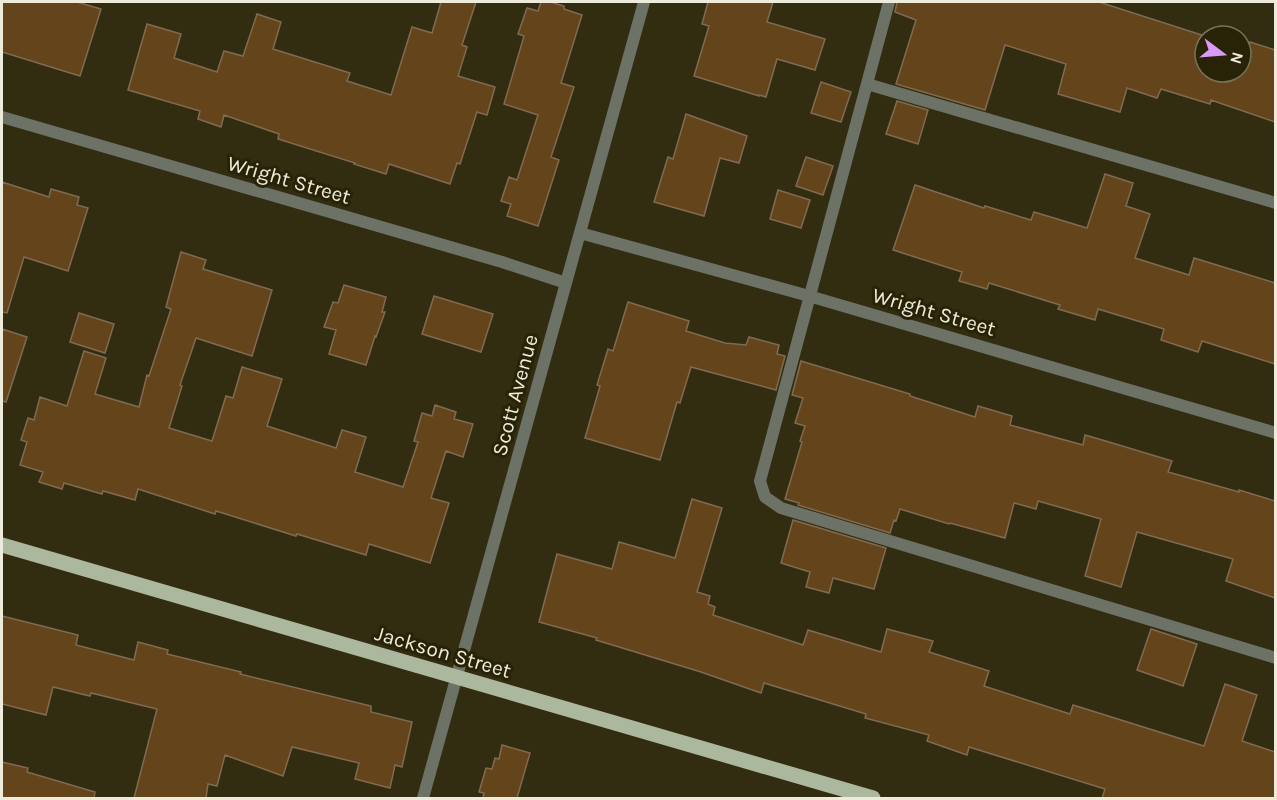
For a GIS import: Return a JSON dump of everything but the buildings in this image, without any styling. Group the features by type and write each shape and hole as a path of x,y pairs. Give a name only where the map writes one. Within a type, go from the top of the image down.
{"main road":[{"name":"Jackson Street","path":"2,545 873,798"}],"street":[{"name":"Scott Avenue","path":"423,798 644,2"},
{"path":"889,2 760,481 765,497 781,508 1275,658"},
{"path":"867,84 1275,203"},
{"name":"Wright Street","path":"2,117 566,283"},
{"name":"Wright Street","path":"579,233 809,296 1275,433"}]}
